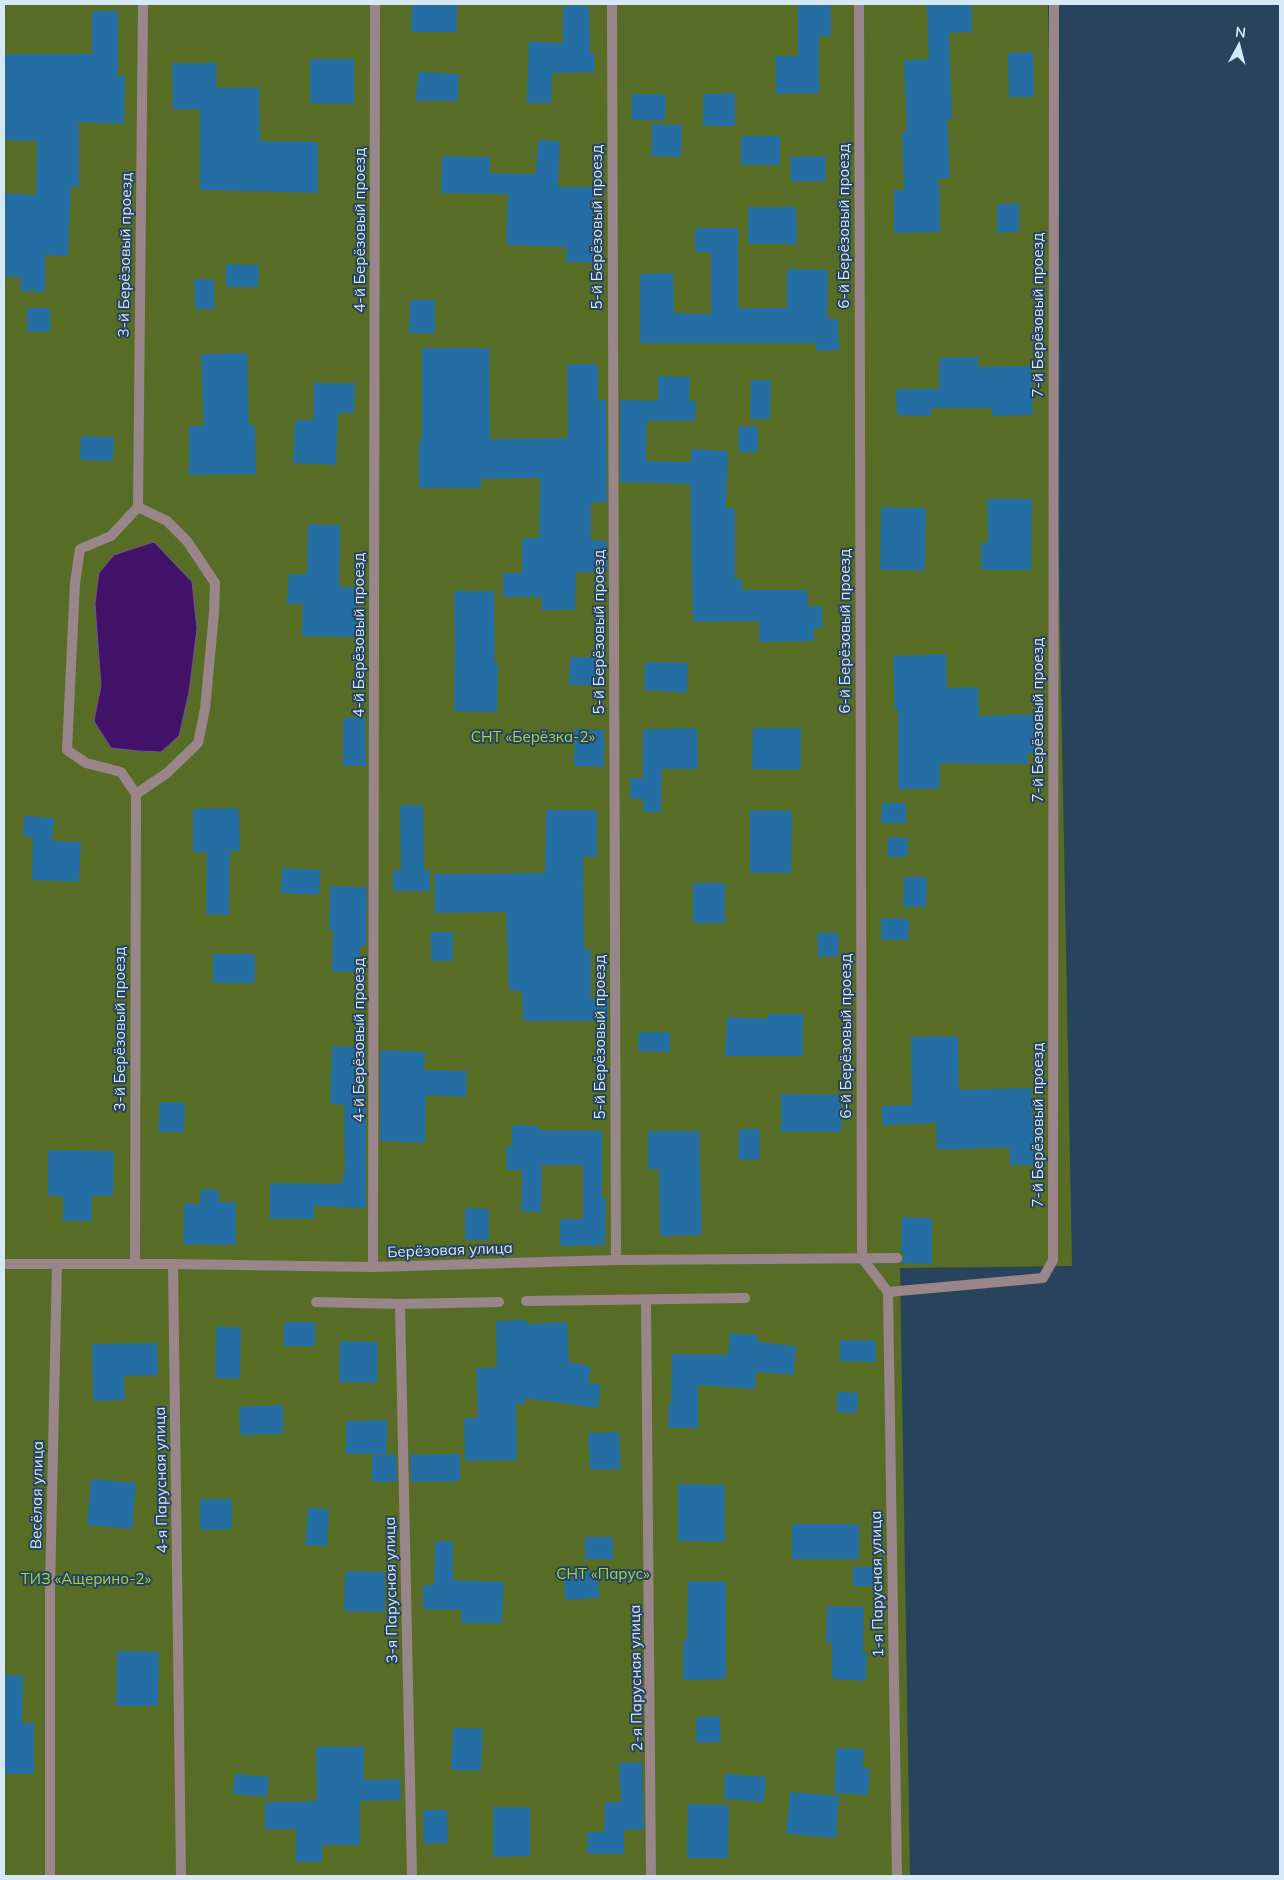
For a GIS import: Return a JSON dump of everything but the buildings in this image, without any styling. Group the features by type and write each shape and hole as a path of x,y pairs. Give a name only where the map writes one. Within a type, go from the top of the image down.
{"street":[{"name":"3-й Берёзовый проезд","path":"138,507 143,4"},
{"name":"4-й Берёзовый проезд","path":"373,1267 375,4"},
{"name":"5-й Берёзовый проезд","path":"612,4 616,1260"},
{"name":"6-й Берёзовый проезд","path":"859,4 862,1258"},
{"name":"7-й Берёзовый проезд","path":"888,1292 1043,1278 1052,1260 1054,4"},
{"path":"138,507 167,521 187,541 215,583 205,709 198,744 167,773 136,794 121,772 86,763 67,750 75,583 80,549 111,536 138,507"},
{"name":"3-й Берёзовый проезд","path":"135,1264 136,794"},
{"path":"862,1258 888,1292"},
{"name":"Берёзовая улица","path":"4,1264 373,1267 616,1260 897,1258"},
{"name":"Весёлая улица","path":"50,1876 50,1590 57,1264"},
{"name":"4-я Парусная улица","path":"173,1264 181,1876"},
{"name":"1-я Парусная улица","path":"888,1292 897,1876"},
{"path":"526,1301 745,1298"},
{"name":"2-я Парусная улица","path":"646,1300 651,1876"},
{"path":"316,1302 400,1304 499,1302"},
{"name":"3-я Парусная улица","path":"400,1304 412,1876"}],"green space":[{"name":"СНТ «Берёзка-2»","path":"4,4 1048,4 1072,1266 900,1268 910,1876 4,1876"}],"shaded area":[{"path":"154,542 192,582 197,629 189,692 179,736 161,752 111,748 94,721 101,686 95,604 99,573 114,555"}],"park label":[{"name":"СНТ «Парус»","path":"603,1574"},
{"name":"ТИЗ «Ащерино-2»","path":"86,1579"}]}
